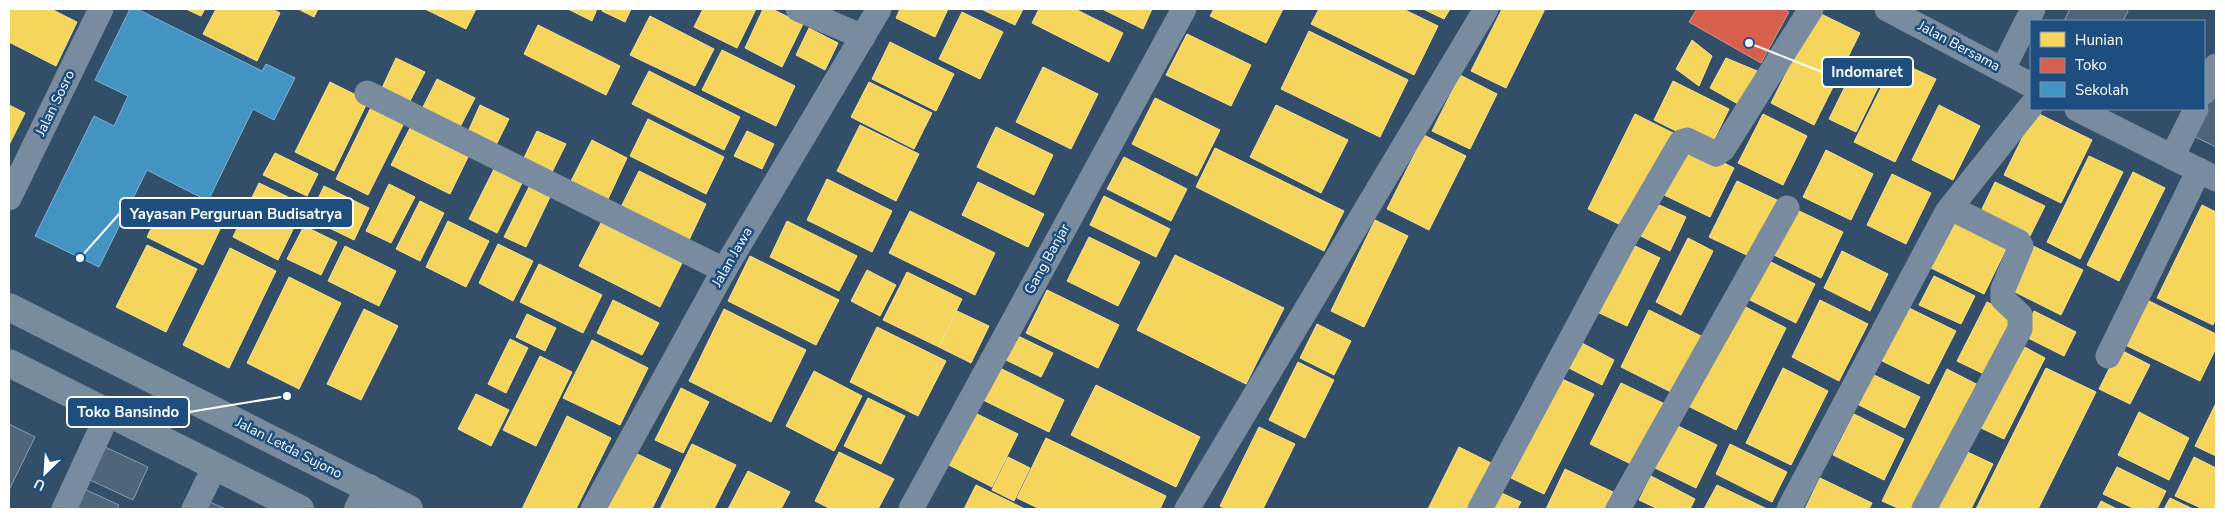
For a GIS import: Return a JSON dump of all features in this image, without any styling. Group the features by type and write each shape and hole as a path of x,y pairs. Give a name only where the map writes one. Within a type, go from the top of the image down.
{"highway":[{"name":"Jalan Letda Sujono","path":"9,307 363,499 409,509"},
{"path":"9,363 214,468 300,509"}],"street":[{"name":"Jalan Sosro","path":"9,198 101,9"},
{"path":"798,9 863,37"},
{"name":"Jalan Jawa","path":"593,509 724,270 879,9"},
{"name":"Gang Banjar","path":"911,509 1184,9"},
{"path":"1187,509 1486,9"},
{"path":"1480,509 1624,242 1681,142 1687,140 1716,154 1724,149 1811,9"},
{"path":"2003,69 2033,9"},
{"name":"Jalan Bersama","path":"1901,12 2030,84"},
{"path":"2205,90 2216,66"},
{"path":"368,93 724,270"},
{"path":"1789,509 1928,245 1951,208 2030,107"},
{"path":"2079,110 2208,174 2108,356"},
{"path":"2172,157 2196,110"},
{"path":"1618,509 1787,208"},
{"path":"1924,509 2020,329 2020,315 2003,299 2002,290 2021,246 2019,242 1951,208"},
{"path":"64,509 108,414"},
{"path":"194,509 214,468"}],"building: Hunian":[{"path":"9,9 51,9 77,22 56,66 9,42"},
{"path":"186,9 205,9 201,16"},
{"path":"216,9 272,9 280,13 257,61 203,34"},
{"path":"298,9 318,9 314,17"},
{"path":"425,9 476,9 466,29"},
{"path":"568,9 597,9 592,21"},
{"path":"603,9 631,9 625,22 602,11"},
{"path":"703,9 756,9 737,48 694,27"},
{"path":"763,9 772,9 803,24 782,67 745,48"},
{"path":"900,9 948,9 935,37 896,18"},
{"path":"981,9 1023,9 1015,25"},
{"path":"1039,9 1075,9 1123,33 1109,62 1032,23"},
{"path":"1102,9 1152,9 1143,29"},
{"path":"1214,9 1283,9 1266,43 1210,16"},
{"path":"1319,9 1403,9 1438,26 1414,75 1311,24"},
{"path":"1423,9 1450,9 1444,19"},
{"path":"1502,9 1545,9 1506,88 1471,71"},
{"path":"962,12 1003,32 980,79 939,59"},
{"path":"1817,12 1860,33 1814,125 1771,103"},
{"path":"650,16 714,49 695,86 630,55"},
{"path":"538,25 620,66 606,95 524,54"},
{"path":"809,28 838,43 825,70 796,55"},
{"path":"1309,31 1408,80 1380,137 1281,89"},
{"path":"1187,34 1251,65 1231,106 1166,75"},
{"path":"1692,40 1712,56 1699,86 1676,69"},
{"path":"890,42 954,74 936,111 872,79"},
{"path":"722,50 795,86 776,126 702,90"},
{"path":"396,58 425,72 410,101 382,88"},
{"path":"1726,58 1762,73 1745,108 1710,88"},
{"path":"1859,58 1886,71 1856,132 1829,119"},
{"path":"1895,60 1936,79 1895,162 1854,142"},
{"path":"1043,67 1098,94 1071,149 1016,122"},
{"path":"649,71 740,117 724,150 632,104"},
{"path":"1460,75 1497,94 1470,149 1432,131"},
{"path":"437,79 475,98 459,129 421,111"},
{"path":"1673,81 1729,109 1710,148 1654,120"},
{"path":"330,82 368,101 334,171 295,152"},
{"path":"869,82 932,113 914,149 851,117"},
{"path":"1155,98 1220,130 1197,176 1132,144"},
{"path":"374,101 407,117 368,195 336,179"},
{"path":"9,105 25,113 9,145"},
{"path":"480,105 509,119 495,147 467,134"},
{"path":"1276,105 1348,140 1321,193 1250,157"},
{"path":"1939,105 1980,126 1953,180 1912,160"},
{"path":"2035,112 2092,140 2061,203 2004,175"},
{"path":"1635,114 1677,135 1631,230 1588,209"},
{"path":"1763,114 1807,136 1783,185 1738,163"},
{"path":"648,119 724,157 706,194 630,156"},
{"path":"860,125 919,154 896,201 837,171"},
{"path":"996,127 1053,155 1034,195 977,167"},
{"path":"410,128 468,157 450,194 391,165"},
{"path":"537,131 566,144 551,174 523,160"},
{"path":"747,131 774,144 762,169 734,156"},
{"path":"1424,135 1466,156 1429,230 1387,209"},
{"path":"592,140 627,158 608,199 571,181"},
{"path":"1686,144 1734,168 1710,217 1662,194"},
{"path":"1215,148 1344,211 1324,251 1196,187"},
{"path":"1826,150 1873,174 1851,220 1803,197"},
{"path":"275,153 318,174 307,196 263,175"},
{"path":"2089,156 2123,172 2080,259 2047,242"},
{"path":"1124,157 1187,189 1171,221 1107,189"},
{"path":"496,165 524,179 497,233 469,219"},
{"path":"639,171 706,204 689,240 621,207"},
{"path":"2133,172 2165,188 2119,281 2087,265"},
{"path":"1892,174 1931,193 1906,244 1867,225"},
{"path":"827,179 892,211 872,252 807,220"},
{"path":"1737,181 1781,202 1753,258 1709,237"},
{"path":"978,182 1044,214 1028,247 962,215"},
{"path":"1995,182 2045,206 2030,236 1981,211"},
{"path":"259,183 305,205 278,260 233,237"},
{"path":"531,183 552,193 526,247 504,237"},
{"path":"389,184 415,197 391,243 366,231"},
{"path":"324,186 369,208 354,240 309,218"},
{"path":"1104,196 1170,229 1156,257 1090,225"},
{"path":"166,198 222,225 203,265 147,237"},
{"path":"420,201 444,213 420,261 396,249"},
{"path":"1655,203 1686,217 1670,251 1639,235"},
{"path":"2202,205 2216,212 2216,318 2213,325 2157,298"},
{"path":"1793,208 1843,232 1821,278 1770,253"},
{"path":"910,211 995,253 975,295 889,253"},
{"path":"1954,214 2010,241 1984,294 1929,267"},
{"path":"1375,220 1408,236 1364,327 1331,311"},
{"path":"448,221 489,241 466,287 426,267"},
{"path":"787,221 857,256 839,291 770,257"},
{"path":"601,223 682,263 660,307 579,266"},
{"path":"304,226 337,242 321,275 287,259"},
{"path":"1089,237 1140,262 1118,306 1067,281"},
{"path":"1688,238 1713,251 1681,315 1656,302"},
{"path":"1627,242 1660,258 1627,326 1593,310"},
{"path":"2027,243 2083,270 2061,315 2005,287"},
{"path":"498,244 533,261 513,301 479,283"},
{"path":"147,245 197,269 166,332 116,307"},
{"path":"345,246 396,271 379,306 328,281"},
{"path":"230,248 276,271 229,368 183,345"},
{"path":"1842,251 1888,274 1870,311 1824,288"},
{"path":"1175,255 1284,308 1246,384 1137,330"},
{"path":"750,256 839,300 816,345 728,301"},
{"path":"1767,260 1815,284 1796,323 1748,299"},
{"path":"539,264 602,295 583,333 520,302"},
{"path":"867,270 896,285 880,316 851,301"},
{"path":"907,272 962,299 939,347 883,320"},
{"path":"1934,276 1975,296 1961,324 1919,305"},
{"path":"289,277 341,303 299,389 247,363"},
{"path":"1047,290 1119,325 1098,368 1026,333"},
{"path":"2143,298 2216,334 2216,348 2200,381 2121,343"},
{"path":"613,300 659,323 642,355 597,333"},
{"path":"1820,300 1868,324 1839,381 1792,357"},
{"path":"1987,302 2018,317 1988,376 1957,361"},
{"path":"1738,303 1786,328 1736,430 1688,406"},
{"path":"1907,307 1956,331 1929,384 1880,360"},
{"path":"364,309 398,326 361,400 327,384"},
{"path":"724,309 806,350 771,422 689,381"},
{"path":"1649,310 1703,337 1675,394 1621,367"},
{"path":"957,311 989,326 971,363 939,347"},
{"path":"2034,311 2076,332 2064,356 2022,335"},
{"path":"527,314 556,328 545,351 516,337"},
{"path":"1317,324 1351,341 1334,375 1300,358"},
{"path":"877,327 946,361 918,416 850,382"},
{"path":"1018,336 1053,353 1041,377 1006,360"},
{"path":"510,339 528,348 506,393 488,384"},
{"path":"592,340 648,368 620,425 563,398"},
{"path":"1580,342 1614,360 1602,385 1567,367"},
{"path":"2019,344 2045,358 2004,439 1979,427"},
{"path":"2119,349 2150,365 2130,404 2099,389"},
{"path":"540,356 572,372 536,446 503,430"},
{"path":"1298,362 1334,380 1305,438 1269,420"},
{"path":"998,367 1064,400 1049,432 983,400"},
{"path":"1783,368 1828,391 1791,465 1746,443"},
{"path":"2046,368 2096,392 2038,509 1976,509"},
{"path":"1947,369 1982,387 1921,509 1900,509 1882,501"},
{"path":"814,371 862,396 834,451 786,426"},
{"path":"1872,374 1920,397 1905,428 1857,404"},
{"path":"1560,378 1594,394 1544,494 1511,478"},
{"path":"1621,383 1667,405 1637,467 1590,444"},
{"path":"1096,385 1200,437 1176,487 1071,435"},
{"path":"681,388 709,402 683,453 655,440"},
{"path":"476,394 509,410 491,446 458,429"},
{"path":"868,398 905,416 881,464 844,446"},
{"path":"2216,403 2216,456 2195,446"},
{"path":"973,412 1018,434 992,487 947,464"},
{"path":"2139,412 2189,438 2169,480 2118,455"},
{"path":"1854,414 1904,439 1884,480 1833,455"},
{"path":"567,416 611,438 576,509 522,509"},
{"path":"1676,425 1717,445 1696,488 1655,468"},
{"path":"1259,427 1295,444 1263,509 1226,509 1220,506"},
{"path":"1046,438 1166,496 1160,509 1040,509 1017,498"},
{"path":"692,444 736,465 714,509 660,509"},
{"path":"1730,444 1787,472 1772,502 1716,474"},
{"path":"1459,447 1499,467 1478,509 1428,509"},
{"path":"1959,448 1993,464 1971,509 1928,509"},
{"path":"633,452 671,470 652,509 605,509"},
{"path":"839,452 894,479 878,509 831,509 815,501"},
{"path":"1008,457 1030,468 1014,501 992,490"},
{"path":"2194,457 2216,468 2216,509 2203,509 2175,496"},
{"path":"2117,467 2166,491 2157,509 2135,509 2103,494"},
{"path":"1565,469 1613,492 1604,509 1546,509"},
{"path":"748,471 790,492 781,509 728,509"},
{"path":"1651,476 1695,499 1690,509 1658,509 1639,500"},
{"path":"1820,478 1872,503 1869,509 1805,509"},
{"path":"976,485 1025,509 964,509"},
{"path":"1717,485 1767,509 1704,509"},
{"path":"1493,489 1521,502 1517,509 1483,509"},
{"path":"2170,498 2193,509 2164,509"},
{"path":"2101,501 2117,509 2097,509"}],"building: Toko":[{"path":"1697,9 1783,9 1789,12 1761,63 1689,22"}],"building: Sekolah":[{"path":"130,9 137,9 262,71 266,64 295,78 274,120 253,109 208,201 147,170 99,267 35,236 94,116 114,126 128,96 95,80"}],"building: Lainnya":[{"path":"2070,9 2129,9 2124,20 2064,20"},
{"path":"2216,85 2216,147 2193,136"},
{"path":"9,424 35,437 9,490"},
{"path":"103,446 148,467 133,500 88,479"},
{"path":"80,487 119,505 117,509 70,509"},
{"path":"205,500 226,509 201,509"}],"place":[{"name":"Indomaret","path":"1749,43"},
{"name":"Yayasan Perguruan Budisatrya","path":"80,258"},
{"name":"Toko Bansindo","path":"287,396"}]}
